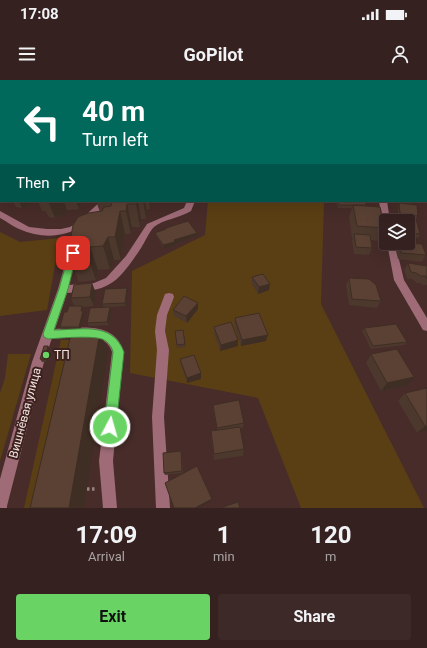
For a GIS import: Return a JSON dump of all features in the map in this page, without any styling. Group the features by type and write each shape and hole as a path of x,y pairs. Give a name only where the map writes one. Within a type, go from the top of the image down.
{"street":[{"path":"0,214 22,227 42,232 73,229 98,210 104,202"},
{"path":"63,289 93,287 111,280 119,271 150,226 156,222 187,210 191,202"},
{"path":"382,202 385,214"},
{"name":"Вишнёвая улица","path":"0,506 38,362 63,289 73,253 73,229"},
{"path":"393,250 399,280 407,296 427,327"},
{"path":"162,508 158,417 163,350 160,331 162,315 169,297"},
{"path":"48,334 106,335 116,345 118,352 106,461 110,508"}],"shaded area":[{"path":"208,202 324,202 321,304 424,508 301,508 258,398 130,373 132,271 205,235"},
{"path":"0,232 20,242 60,238 47,310 0,316"},
{"path":"61,340 79,340 42,508 24,508"},
{"path":"8,354 31,354 0,461 0,393 5,378"}],"building":[{"path":"112,202 136,202 136,204 127,204 126,211 120,211 115,237 108,237 103,246 90,247 88,257 69,259 72,249 70,243 73,225 78,217 88,213 102,211 104,207 111,206"},
{"path":"338,202 365,202 366,205 339,205"},
{"path":"399,203 417,205 418,216 415,216 415,214 400,213"},
{"path":"353,205 380,207 382,214 379,214 379,228 357,226"},
{"path":"188,221 197,233 174,240 175,242 163,245 155,233 166,228"},
{"path":"415,222 417,222 420,234 415,234"},
{"path":"354,234 370,235 372,248 356,247"},
{"path":"415,244 422,244 426,255 401,253 400,250 415,250"},
{"path":"408,263 427,266 427,278 426,276 421,276 411,272"},
{"path":"263,274 270,284 259,287 252,277"},
{"path":"349,278 369,279 376,285 381,301 352,299"},
{"path":"92,283 90,297 71,298 74,285"},
{"path":"127,288 125,303 102,304 105,289"},
{"path":"184,296 198,303 186,316 173,310"},
{"path":"69,306 82,306 81,311 83,311 79,327 60,327 64,312 67,312"},
{"path":"110,307 107,322 87,323 90,308"},
{"path":"259,313 268,335 242,340 235,318"},
{"path":"231,322 238,340 221,345 214,327"},
{"path":"396,324 407,342 373,346 364,328"},
{"path":"183,330 185,344 177,345 175,331"},
{"path":"100,332 69,508 30,508 71,334"},
{"path":"44,346 48,346 45,359 40,359"},
{"path":"397,349 414,377 387,383 371,354"},
{"path":"194,355 201,373 187,378 180,359"},
{"path":"427,388 427,426 425,426 405,393"},
{"path":"239,400 244,423 217,428 213,405"},
{"path":"240,427 244,449 214,454 211,431"},
{"path":"181,451 182,471 164,473 163,453"},
{"path":"197,466 212,499 195,508 174,508 165,483"},
{"path":"238,502 240,508 220,508"}],"place":[{"name":"ТП","path":"46,355"}],"route":[{"path":"73,253 48,334 106,335 112,339 116,345 118,352 110,427"}]}
